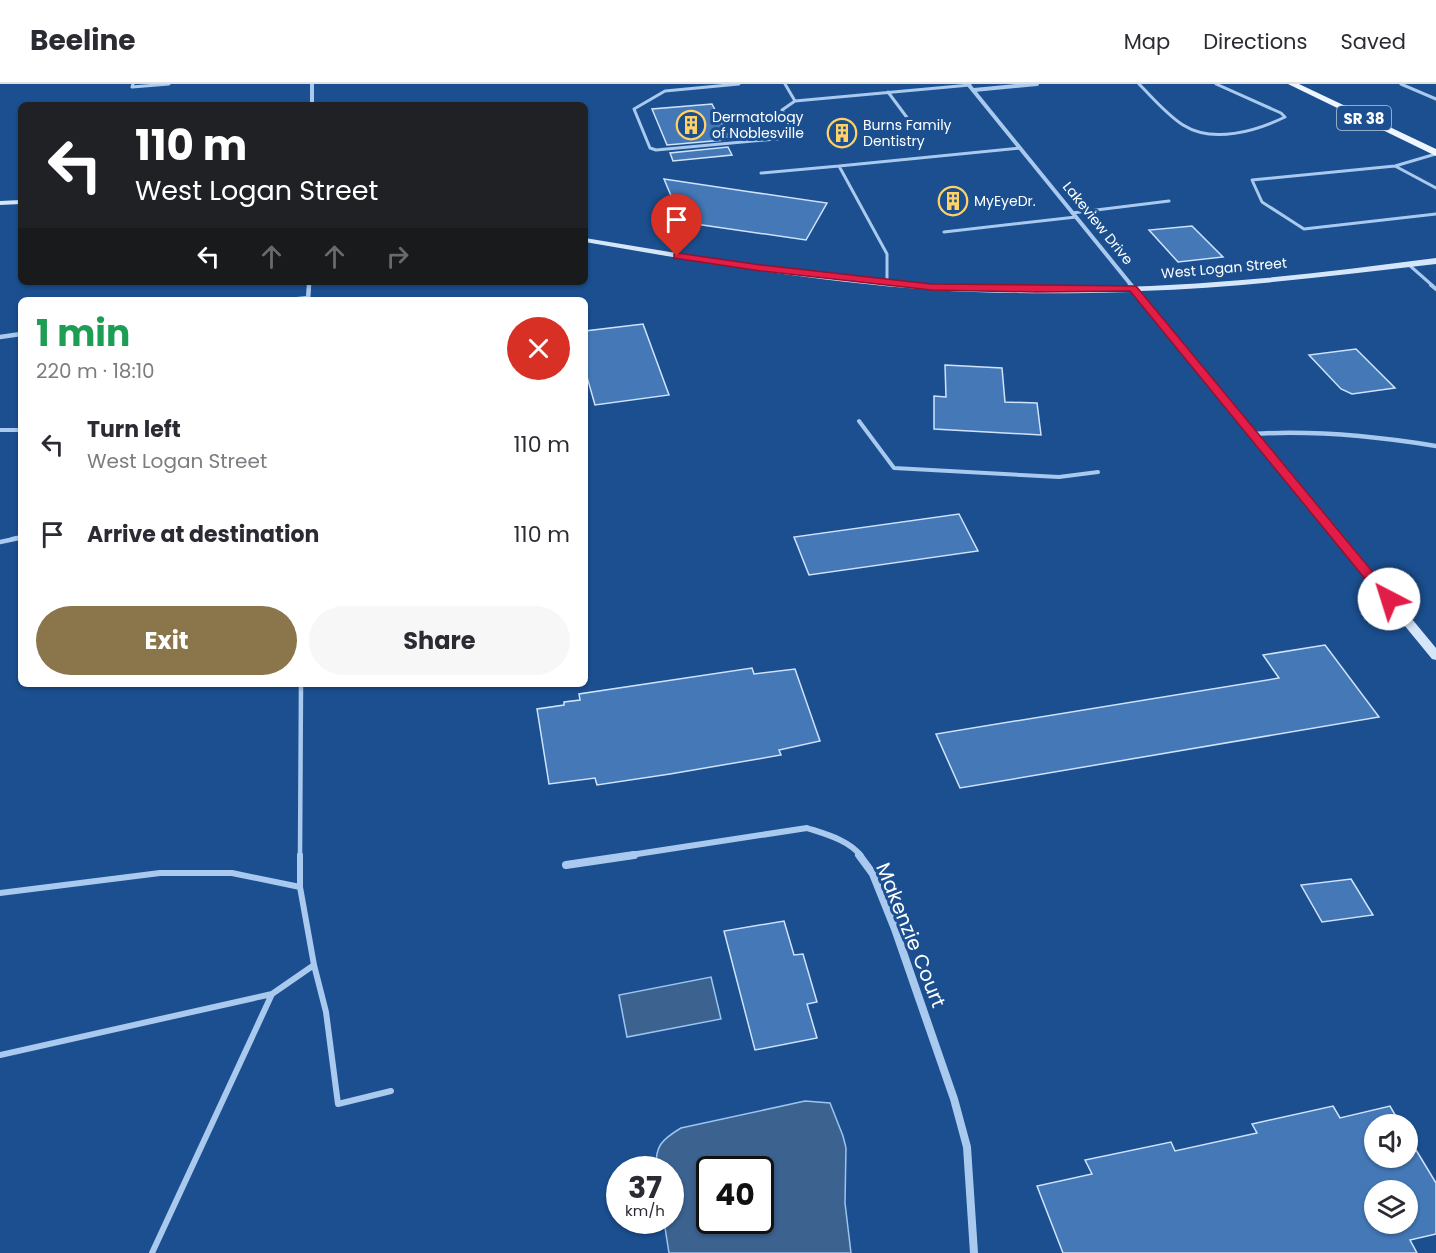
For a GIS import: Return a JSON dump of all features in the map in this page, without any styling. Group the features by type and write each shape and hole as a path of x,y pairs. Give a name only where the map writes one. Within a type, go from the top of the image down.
{"main road":[{"name":"SR 38","path":"1292,84 1436,153"}],"street":[{"path":"312,84 312,102"},
{"path":"974,90 1037,84"},
{"name":"Lakeview Drive","path":"969,85 1252,434 1436,656"},
{"path":"0,203 18,202"},
{"name":"West Logan Street","path":"588,240 730,264 887,283 992,289 1216,285 1436,261"},
{"path":"0,337 18,334"},
{"path":"1252,434 1315,431 1436,446"},
{"name":"Makenzie Court","path":"566,865 807,828 832,836 857,851 873,874 895,929 954,1099 967,1147 974,1253"}],"lane":[{"path":"133,84 132,87 169,84"},
{"path":"661,84 665,91"},
{"path":"739,84 665,91 634,109 652,150 798,137 782,110 795,101 969,85"},
{"path":"784,84 795,101"},
{"path":"1139,84 1187,128 1204,133 1227,133 1274,123 1284,117 1281,113 1216,84"},
{"path":"1401,84 1436,99"},
{"path":"888,92 914,127"},
{"path":"761,173 1020,148"},
{"path":"1436,153 1395,166 1252,180 1262,202 1304,229 1436,214"},
{"path":"839,166 887,254 887,283"},
{"path":"1395,166 1436,188"},
{"path":"1072,213 1169,201"},
{"path":"944,232 1076,217"},
{"path":"1408,264 1436,289"},
{"path":"859,421 894,468 1059,477 1098,472"},
{"path":"0,430 18,430"},
{"path":"0,542 18,538"},
{"path":"301,687 300,887 314,965 326,1012 338,1104 392,1091"},
{"path":"0,893 160,873 232,873 300,887"},
{"path":"0,1054 272,994 314,965"},
{"path":"152,1253 272,994"}],"water":[{"path":"711,977 721,1019 627,1037 619,995"},
{"path":"805,1101 830,1103 846,1148 845,1203 851,1253 669,1253 666,1234 684,1234 684,1156 657,1156 661,1144 681,1128"}],"building":[{"name":"Dermatology of Noblesville","path":"712,104 729,137 723,137 724,140 667,145 652,109"},
{"path":"728,147 732,155 673,161 670,153"},
{"path":"664,179 827,203 806,240 682,222"},
{"path":"1192,226 1223,257 1178,262 1149,230"},
{"path":"643,324 669,395 595,405 588,380 588,331"},
{"path":"1356,349 1395,388 1352,394 1341,389 1309,355"},
{"path":"945,365 1002,368 1005,402 1037,403 1041,435 934,429 934,396 946,397"},
{"path":"959,514 978,551 809,575 794,537"},
{"path":"1325,645 1379,717 960,788 936,734 1279,678 1263,655"},
{"path":"752,668 754,674 795,669 820,741 779,750 781,755 670,774 597,785 595,778 549,784 537,709 580,700 579,694"},
{"path":"1351,879 1373,915 1322,922 1301,885"},
{"path":"784,921 794,955 803,954 817,1002 807,1004 817,1038 755,1050 724,931"},
{"path":"1333,1106 1340,1118 1390,1106 1395,1114 1364,1114 1364,1168 1418,1168 1418,1153 1436,1183 1436,1234 1410,1240 1417,1253 1063,1253 1037,1186 1092,1174 1085,1160 1171,1142 1175,1151 1257,1133 1252,1124"}],"place":[{"name":"Dermatology of Noblesville","path":"691,125"},
{"name":"Burns Family Dentistry","path":"842,133"},
{"name":"MyEyeDr.","path":"953,201"}],"route":[{"path":"677,256 931,287 1036,290 1133,288 1389,599"}]}
